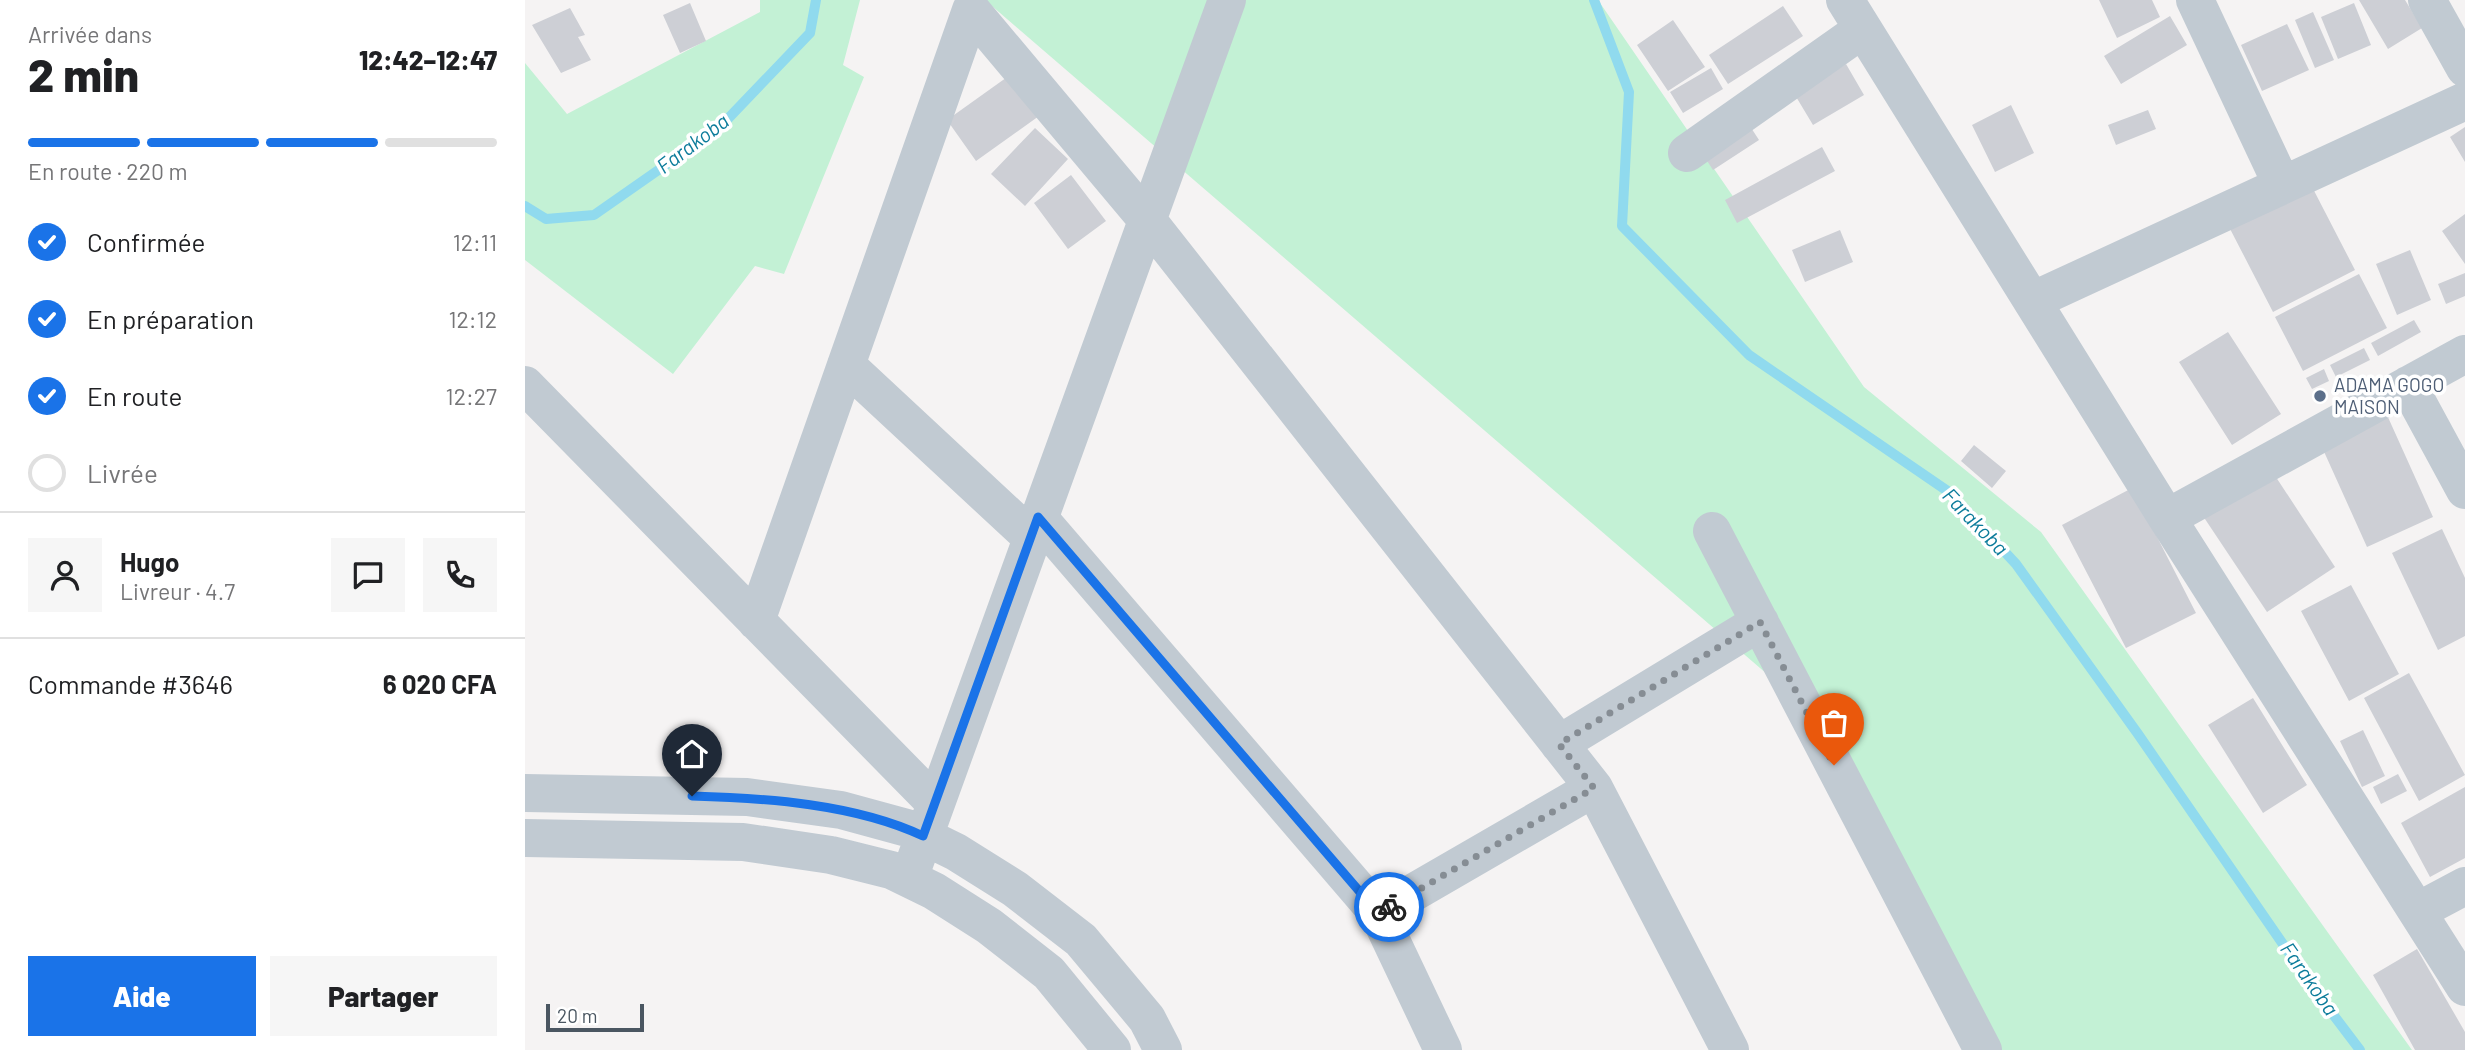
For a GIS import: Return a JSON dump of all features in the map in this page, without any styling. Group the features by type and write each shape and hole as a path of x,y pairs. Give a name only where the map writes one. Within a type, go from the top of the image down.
{"street":[{"path":"909,878 1227,0"},
{"path":"2196,0 2282,185"},
{"path":"2427,0 2465,68"},
{"path":"756,621 971,10 1148,221 1594,788 1730,1050"},
{"path":"1687,153 1859,10 2032,301 2465,987"},
{"path":"2032,301 2465,101"},
{"path":"2167,518 2465,354"},
{"path":"846,365 1034,527 1378,913 1443,1050"},
{"path":"525,385 756,621 956,852 1015,889 1081,940 1147,1019 1163,1050"},
{"path":"2408,385 2465,490"},
{"path":"1712,531 1983,1050"},
{"path":"1559,744 1760,622"},
{"path":"1378,913 1594,788"},
{"path":"525,793 747,797 841,810 907,828 929,819"},
{"path":"525,838 743,842 831,855 891,870 934,891 989,926 1049,973 1112,1050"},
{"path":"2418,911 2465,886"}],"green space":[{"path":"760,0 860,0 843,65 864,77 784,274 755,266 673,374 525,260 525,63 567,114 760,12"},
{"path":"985,0 1598,0 1864,387 2041,532 2412,1050 1982,1050 1810,711"}],"building":[{"path":"2099,0 2152,0 2160,17 2117,38"},
{"path":"2359,0 2405,0 2422,28 2388,49"},
{"path":"690,3 706,41 680,53 663,15"},
{"path":"2354,3 2371,45 2338,59 2321,17"},
{"path":"1783,6 1803,36 1728,84 1709,55"},
{"path":"570,8 585,35 578,37 591,60 561,73 532,25"},
{"path":"2313,12 2334,60 2315,68 2295,20"},
{"path":"2170,16 2187,45 2121,84 2104,56"},
{"path":"1673,20 1705,67 1668,91 1637,45"},
{"path":"2287,24 2309,70 2262,91 2241,45"},
{"path":"1846,64 1864,95 1813,125 1795,95"},
{"path":"1711,68 1723,89 1683,113 1670,92"},
{"path":"1010,75 1039,116 976,161 947,120"},
{"path":"2011,105 2034,153 1995,172 1972,125"},
{"path":"2148,110 2156,129 2116,145 2108,125"},
{"path":"1746,120 1759,140 1713,170 1700,150"},
{"path":"2465,127 2465,162 2450,137"},
{"path":"1035,128 1068,159 1025,206 991,174"},
{"path":"1822,147 1835,171 1737,223 1725,200"},
{"path":"1071,175 1106,221 1068,249 1034,203"},
{"path":"2309,181 2355,270 2273,312 2227,223"},
{"path":"2465,214 2465,264 2442,231"},
{"path":"1840,230 1853,262 1805,282 1792,250"},
{"path":"2410,250 2431,300 2397,315 2376,264"},
{"path":"2465,273 2465,296 2446,304 2438,284"},
{"path":"2359,274 2387,328 2303,371 2275,317"},
{"path":"2414,320 2421,332 2378,356 2371,343"},
{"path":"2228,332 2281,414 2232,445 2179,362"},
{"path":"2364,348 2370,360 2336,377 2330,365"},
{"path":"2324,369 2329,381 2312,389 2306,378"},
{"path":"2387,415 2433,517 2367,547 2321,445"},
{"path":"1974,445 2006,471 1992,488 1961,461"},
{"path":"2272,471 2335,567 2267,612 2203,516"},
{"path":"2132,488 2196,613 2126,648 2062,525"},
{"path":"2442,529 2465,578 2465,636 2438,650 2392,553"},
{"path":"2351,585 2399,674 2349,701 2301,611"},
{"path":"2409,673 2465,775 2419,801 2364,698"},
{"path":"2253,698 2307,785 2263,813 2208,725"},
{"path":"2363,730 2385,776 2362,787 2340,741"},
{"path":"2398,774 2407,791 2381,804 2373,787"},
{"path":"2465,787 2465,858 2430,877 2401,823"},
{"path":"2417,949 2465,1032 2465,1050 2415,1050 2373,975"}],"waterway":[{"name":"Farakoba","path":"525,206 546,219 594,215 720,127 810,33 816,0"},
{"name":"Farakoba","path":"1594,0 1629,92 1622,226 1749,355 1949,492 2016,564 2138,734 2316,992 2360,1050"}],"way so far":[{"path":"1389,907 1594,788 1559,744 1760,622 1834,765"}],"place":[{"name":"ADAMA GOGO MAISON","path":"2320,396"}],"route":[{"path":"692,796 747,797 841,810 907,828 923,836 1038,517 1378,913 1389,907"}]}
